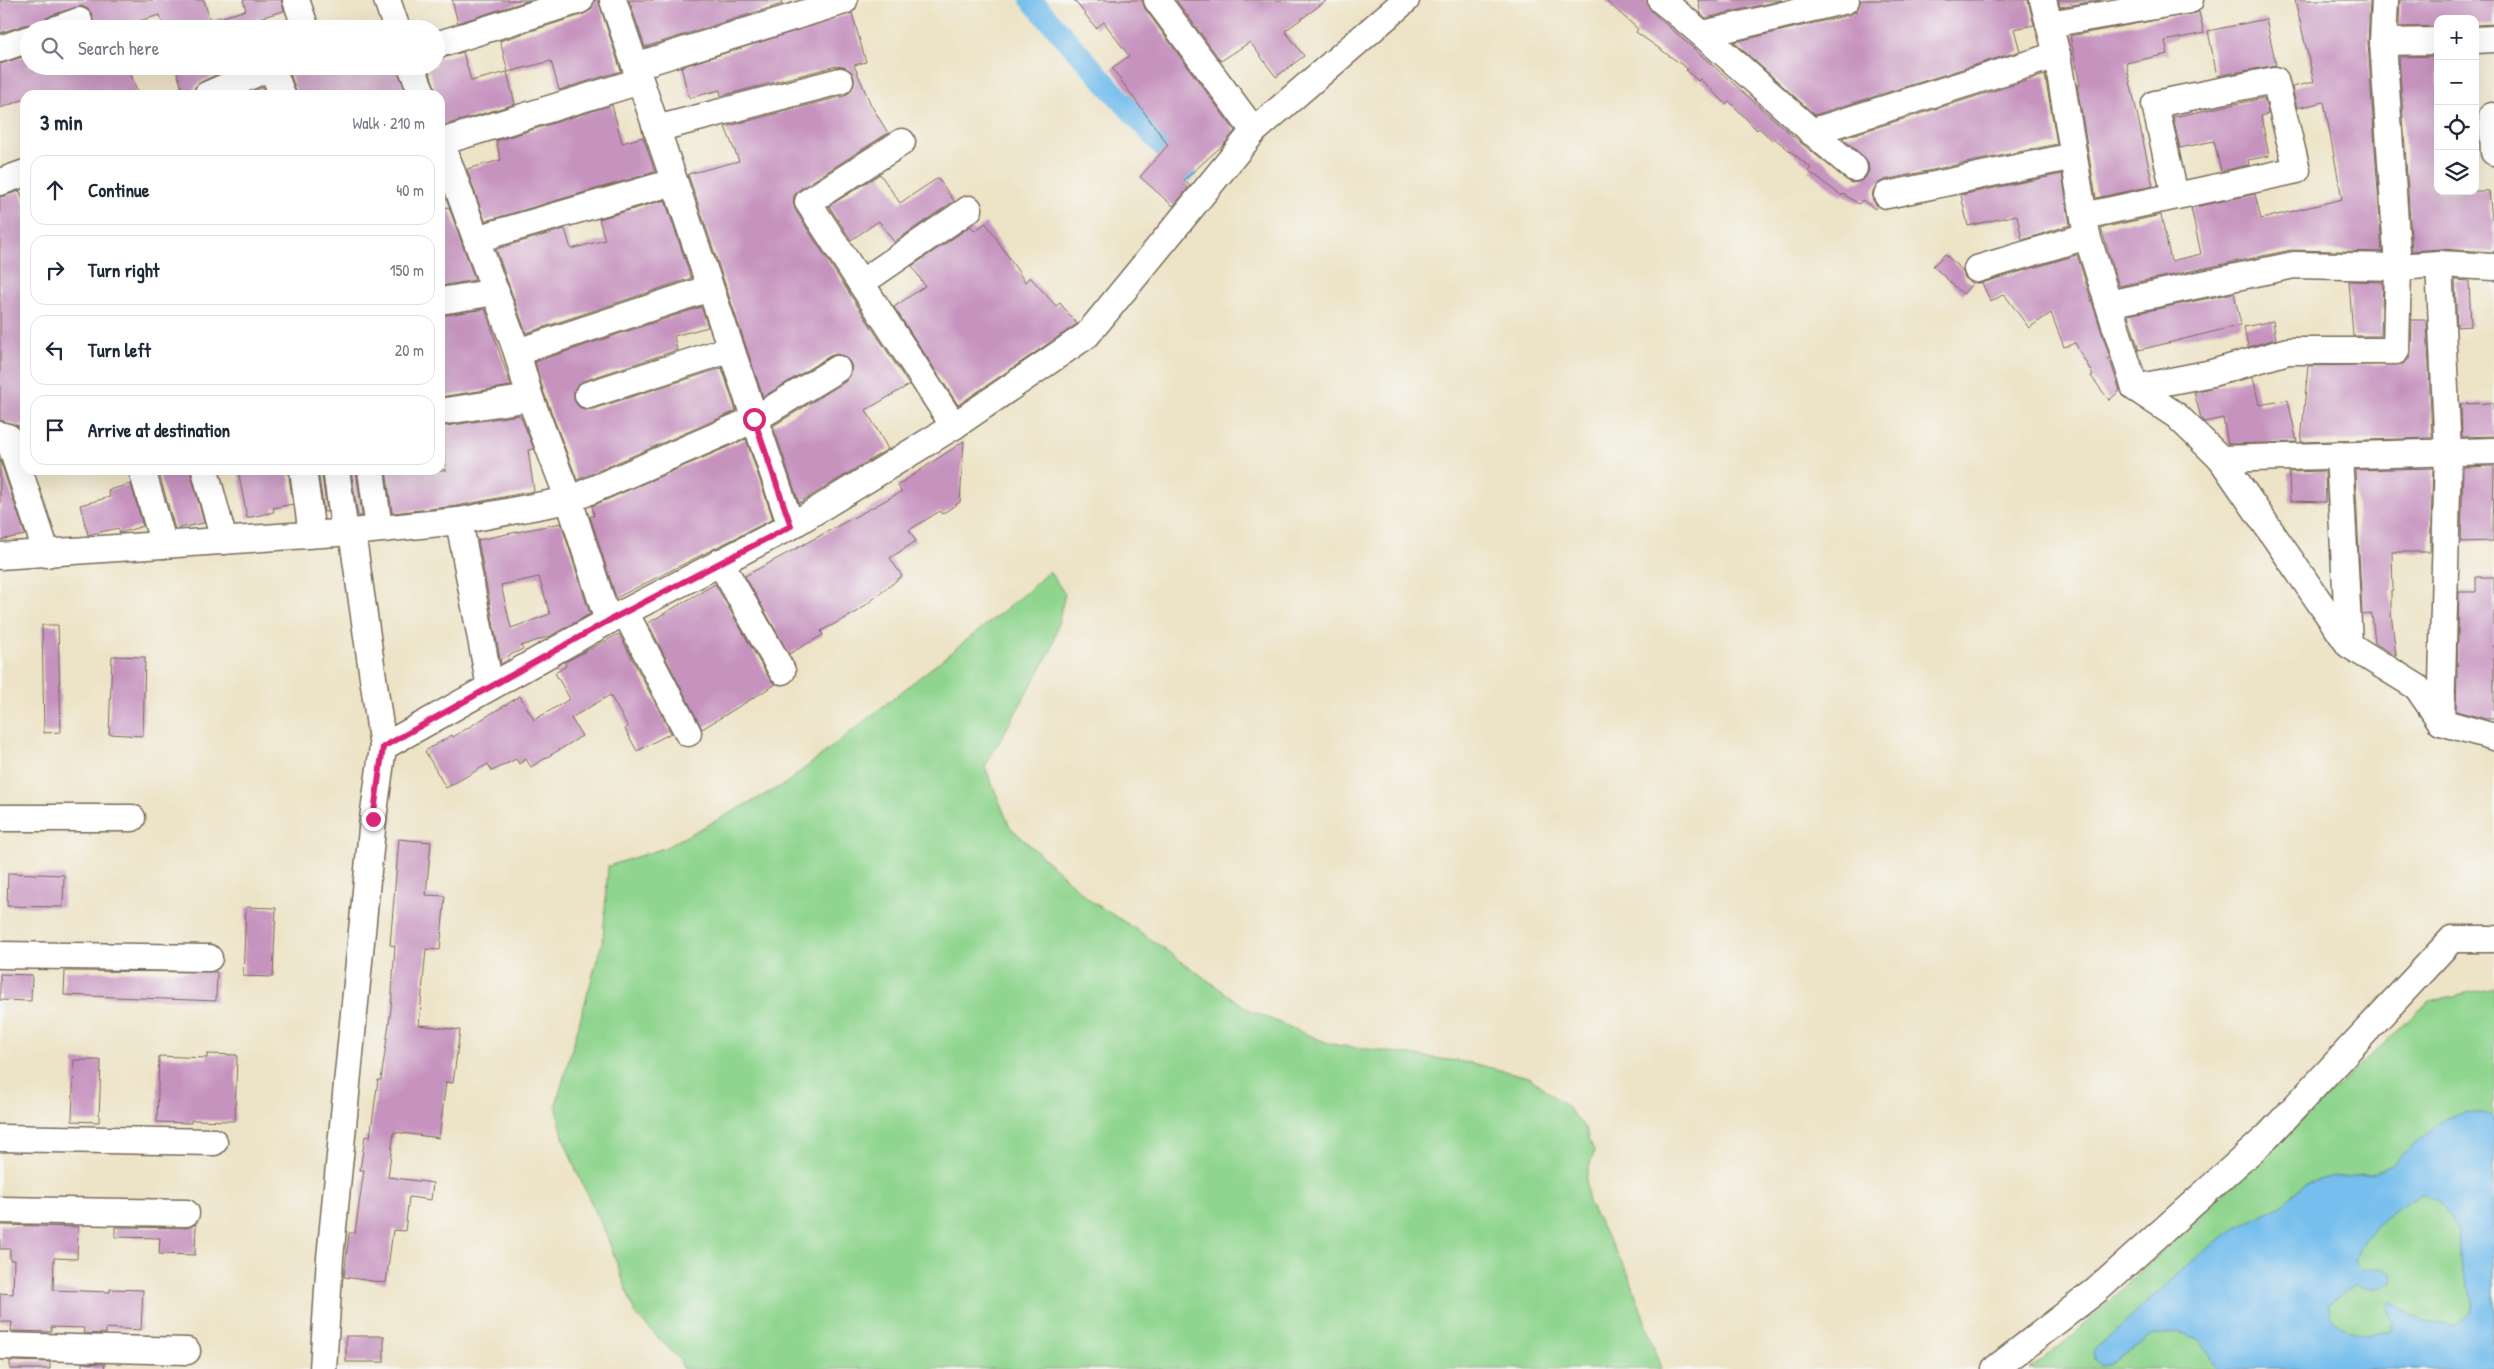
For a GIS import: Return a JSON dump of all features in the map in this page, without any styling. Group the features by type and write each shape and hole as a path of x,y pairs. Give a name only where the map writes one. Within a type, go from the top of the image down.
{"street":[{"path":"296,0 303,20"},
{"path":"387,0 394,20"},
{"path":"445,43 580,0"},
{"path":"613,0 791,526"},
{"path":"383,747 616,617 791,526 954,426 1087,335 1254,131 1406,0"},
{"path":"1661,0 1704,34 1811,132 1854,168"},
{"path":"1704,34 1846,0"},
{"path":"2190,0 2046,12 2057,55 2086,226 2108,304 2136,388 2177,416 2221,459 2349,645 2417,687 2441,722 2494,737"},
{"path":"2136,388 2212,373 2288,351 2396,351 2398,267 2383,42 2385,0"},
{"path":"445,139 638,74 844,1"},
{"path":"1167,4 1254,131"},
{"path":"2479,40 2494,39"},
{"path":"2383,42 2434,41"},
{"path":"0,49 20,42"},
{"path":"1811,132 2057,55"},
{"path":"219,90 253,75"},
{"path":"275,75 280,90"},
{"path":"415,75 421,90"},
{"path":"1977,269 2086,226 2176,196 2297,170 2275,80 2155,104 2176,196"},
{"path":"656,129 840,81"},
{"path":"2492,116 2494,152"},
{"path":"902,142 808,202 954,426"},
{"path":"1887,195 2074,156"},
{"path":"445,165 449,190 476,240 517,352 530,398 616,617 688,733"},
{"path":"476,240 674,182"},
{"path":"861,283 969,209"},
{"path":"2439,264 2448,452 2441,722"},
{"path":"2108,304 2294,265 2398,267 2439,264 2494,267"},
{"path":"517,352 710,288"},
{"path":"445,300 496,292"},
{"path":"588,395 731,349"},
{"path":"0,556 349,532 459,521 569,500 754,419 837,369"},
{"path":"445,411 530,398"},
{"path":"0,435 8,437 20,473"},
{"path":"2221,459 2494,451"},
{"path":"2339,456 2349,645"},
{"path":"21,475 47,554"},
{"path":"143,475 164,546"},
{"path":"206,475 224,541"},
{"path":"304,475 312,534"},
{"path":"323,1369 333,1228 373,819 383,747 349,532 337,475"},
{"path":"372,475 379,529"},
{"path":"459,521 490,687"},
{"path":"720,562 782,671"},
{"path":"0,818 132,818"},
{"path":"1995,1369 2097,1290 2268,1136 2452,939 2494,939"},
{"path":"0,955 209,958"},
{"path":"0,1138 214,1142"},
{"path":"0,1210 186,1213"},
{"path":"0,1346 187,1351"}],"green space":[{"path":"1049,571 1065,594 1052,648 985,767 1010,827 1091,901 1142,933 1249,1010 1330,1044 1471,1063 1529,1077 1567,1107 1585,1128 1594,1151 1586,1178 1588,1203 1629,1275 1661,1369 683,1369 680,1360 635,1314 607,1236 579,1177 563,1137 556,1105 603,939 608,866 664,848 785,784 1026,593"},
{"path":"2494,987 2494,1369 2030,1369 2074,1334 2429,1001"}],"water":[{"path":"2466,1111 2489,1114 2494,1117 2494,1369 2217,1369 2201,1341 2179,1332 2151,1337 2108,1364 2100,1365 2094,1359 2093,1351 2223,1236 2279,1206 2306,1184 2326,1178 2372,1173 2392,1164 2443,1120","holes":["2423,1192 2438,1201 2458,1230 2459,1258 2473,1302 2471,1313 2456,1326 2423,1322 2391,1301 2388,1307 2393,1323 2391,1331 2370,1334 2344,1328 2331,1314 2327,1304 2356,1285 2375,1289 2388,1285 2392,1281 2391,1273 2381,1268 2361,1270 2355,1261 2365,1238 2382,1220"]}],"building":[{"path":"0,0 204,0 210,20 161,20 160,15 142,20 92,20 93,15 88,9 81,6 43,20 20,20 20,26 0,33"},
{"path":"243,0 281,0 284,11 255,19 213,20 246,10"},
{"path":"452,0 530,0 458,23"},
{"path":"595,0 598,0 621,71 559,90 551,61 508,72 500,41 584,14 591,10"},
{"path":"629,0 781,0 782,4 645,47"},
{"path":"1074,0 1142,0 1145,9 1235,131 1224,144 1184,180 1190,186 1173,206 1140,177 1168,145 1112,68 1129,56 1104,22 1096,28"},
{"path":"1176,0 1327,0 1285,31 1304,56 1276,77 1250,42 1221,61"},
{"path":"1605,0 1646,0 1652,12 1801,143 1851,183 1859,182 1865,178 1869,171 1868,163 1864,157 1842,138 2045,75 2057,144 1884,180 1877,184 1873,191 1872,199 1877,206 1875,209 1862,200 1859,204 1843,194 1842,196 1808,171 1811,168 1774,138 1772,140 1759,128 1757,130 1729,101 1726,104 1700,79 1698,81 1686,70 1688,69 1636,32 1638,29"},
{"path":"1698,0 1782,0 1706,18 1701,14"},
{"path":"1861,0 2028,0 2034,25 2014,29 2020,51 1815,115 1734,42 1849,15 1857,11"},
{"path":"2058,0 2101,0 2060,7"},
{"path":"2295,0 2370,0 2368,43 2382,252 2291,250 2119,286 2101,228 2161,215 2171,261 2201,254 2191,208 2255,194 2261,219 2342,199 2324,102 2297,108 2292,87 2314,82"},
{"path":"2400,0 2494,0 2494,24 2479,25 2479,15 2434,15 2434,26 2399,27"},
{"path":"2199,12 2204,33 2165,41 2168,54 2126,63 2153,186 2096,198 2077,85 2080,85 2070,36"},
{"path":"852,13 866,62 854,65 871,105 888,133 800,189 794,196 793,203 795,210 909,385 866,410 888,449 799,503 773,426 845,382 850,376 852,368 850,362 844,356 836,354 830,356 763,397 688,174 739,161 725,127 844,96 850,92 854,85 854,77 851,71 844,67 836,66 721,96 720,90 689,98 681,67"},
{"path":"2266,19 2276,65 2217,76 2208,31"},
{"path":"463,52 471,81 507,72 515,104 445,125 445,90 436,90 430,75 445,75 445,57"},
{"path":"2434,56 2434,195 2479,195 2479,191 2489,191 2492,219 2494,219 2494,252 2440,249 2412,251 2399,57"},
{"path":"20,58 20,75 131,75 136,90 20,90 20,101 0,108 0,64"},
{"path":"178,75 216,75 201,82 194,90 182,90"},
{"path":"291,75 399,75 405,90 295,90"},
{"path":"2264,98 2268,114 2261,116 2269,156 2248,160 2249,165 2221,171 2214,141 2180,148 2173,117"},
{"path":"612,105 622,143 643,137 655,172 485,221 467,169 501,160 496,141"},
{"path":"880,174 900,203 938,178 954,201 894,242 879,221 851,240 829,206"},
{"path":"2062,174 2070,225 2022,240 2017,215 1968,226 1961,195"},
{"path":"20,191 19,426 0,420 0,197"},
{"path":"665,200 691,278 526,333 496,249 565,229 571,249 605,240 599,219"},
{"path":"449,207 475,280 445,285 445,208"},
{"path":"986,223 1025,282 1030,277 1056,306 1060,303 1077,324 958,405 894,307 925,286 912,266 971,226 974,231"},
{"path":"1945,254 1962,270 1966,280 1973,283 1963,294 1933,266"},
{"path":"2077,255 2120,391 2109,400 2091,376 2093,375 2075,343 2064,347 2051,313 2029,328 2004,294 1991,302 1982,283"},
{"path":"2455,280 2469,281 2471,326 2457,327"},
{"path":"2349,281 2383,282 2381,336 2353,336"},
{"path":"2234,293 2241,325 2139,350 2128,315"},
{"path":"701,307 708,327 674,336 677,350 583,381 577,385 574,391 574,400 584,410 593,409 722,368 736,411 577,480 544,393 535,362"},
{"path":"485,309 511,386 445,396 445,315"},
{"path":"2412,320 2427,320 2432,438 2301,442 2308,366 2403,364 2409,359 2411,352"},
{"path":"2273,321 2276,339 2248,347 2244,327"},
{"path":"2253,377 2259,405 2288,400 2297,442 2228,444 2223,418 2204,422 2201,418 2194,392"},
{"path":"2493,403 2494,436 2462,437 2461,404"},
{"path":"520,415 534,449 528,450 534,491 457,506 392,513 387,475 445,475 445,426"},
{"path":"746,439 773,519 616,598 590,516 594,516 592,506"},
{"path":"964,441 960,502 942,514 940,511 909,530 916,541 890,558 902,576 857,612 821,631 823,635 789,654 745,576 901,492 898,485"},
{"path":"0,460 25,535 0,540"},
{"path":"2494,466 2493,541 2461,542 2463,467"},
{"path":"2433,468 2430,552 2392,552 2393,590 2391,590 2391,613 2396,656 2375,643 2372,614 2362,615 2355,470"},
{"path":"2325,471 2326,502 2290,501 2289,472"},
{"path":"159,475 191,475 204,523 175,529"},
{"path":"239,475 289,475 293,504 273,508 274,512 247,518"},
{"path":"319,475 322,475 327,512 324,512"},
{"path":"352,475 357,475 362,516 358,516"},
{"path":"131,484 143,526 120,533 118,528 88,535 80,505 110,497 108,490"},
{"path":"561,523 590,614 550,636 521,646 523,649 508,656 509,659 501,664 478,540","holes":["539,577 550,614 511,628 501,585"]},
{"path":"2476,577 2494,577 2494,719 2486,719 2456,711 2459,592 2476,592"},
{"path":"715,584 769,678 776,684 702,729 648,623"},
{"path":"42,625 58,625 61,732 44,733"},
{"path":"619,634 671,733 637,751 625,729 628,727 610,695 571,718 582,736 531,767 526,759 519,764 516,759 492,771 488,764 446,788 425,751 452,735 453,737 520,696 534,720 570,699 555,673 566,666 565,662"},
{"path":"112,656 145,657 143,736 109,734"},
{"path":"399,839 431,842 426,895 445,896 440,950 426,949 419,1025 460,1030 453,1083 446,1082 439,1138 394,1132 388,1177 433,1183 431,1200 409,1197 405,1231 393,1230 386,1283 344,1277 349,1233 355,1233 364,1170 360,1170 365,1136 370,1137 378,1080 381,1080 391,1009 395,946 390,945"},
{"path":"8,873 64,875 63,907 7,906"},
{"path":"246,907 276,908 273,977 243,976"},
{"path":"65,971 217,972 216,1001 64,995"},
{"path":"0,974 32,975 31,1001 0,1000"},
{"path":"207,1054 237,1055 235,1121 191,1120 191,1123 157,1122 159,1056 207,1058"},
{"path":"74,1060 101,1060 99,1122 72,1121"},
{"path":"196,1224 195,1255 159,1254 160,1238 115,1237 115,1227 186,1228"},
{"path":"0,1225 78,1227 77,1259 54,1258 53,1290 110,1292 110,1289 143,1290 141,1330 106,1328 106,1334 83,1333 84,1328 51,1327 51,1332 11,1331 12,1322 0,1322 0,1293 13,1294 14,1260 10,1260 10,1249 0,1249"},
{"path":"346,1336 384,1336 384,1362 346,1362"},
{"path":"10,1361 50,1362 50,1369 10,1369"},
{"path":"82,1363 105,1364 104,1369 82,1369"}],"waterway":[{"path":"1031,0 1185,171"}],"route":[{"path":"373,819 383,747 608,621 791,526 754,419"}]}
